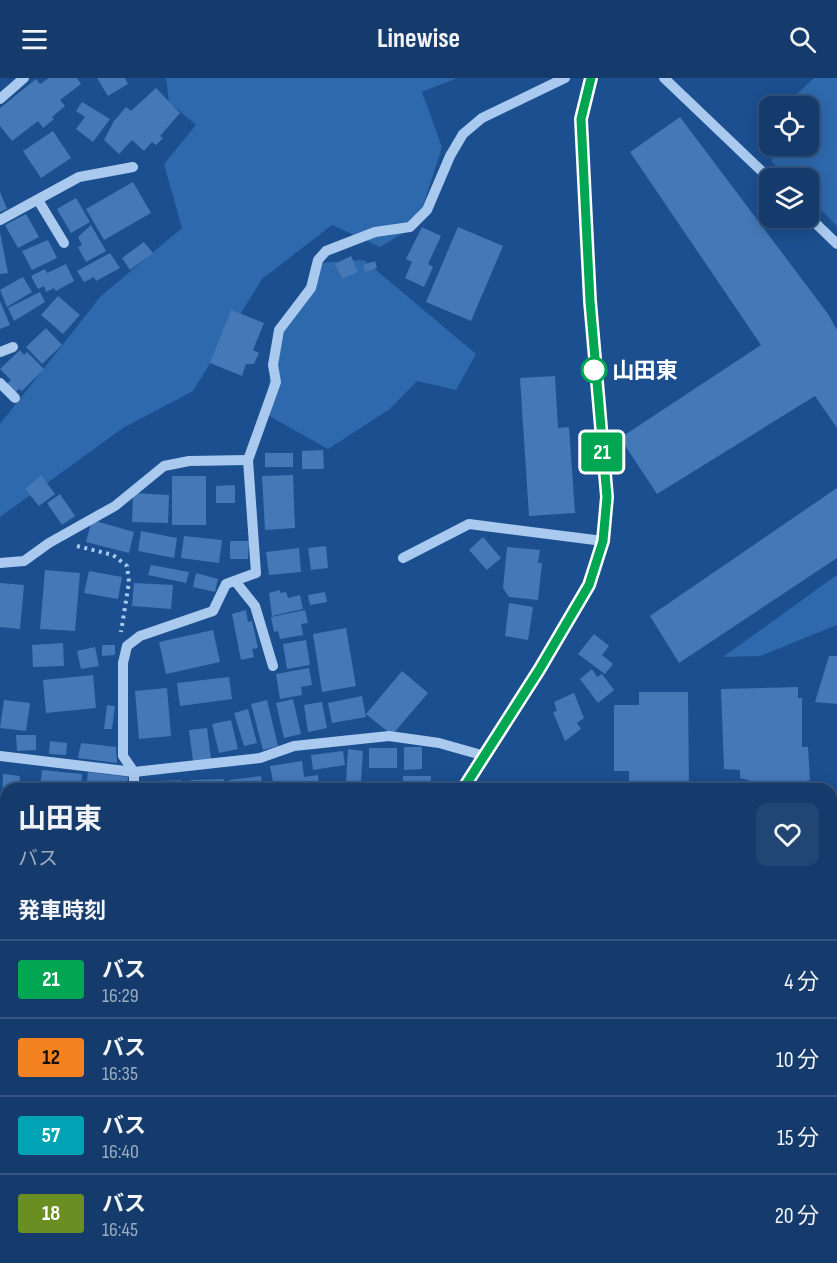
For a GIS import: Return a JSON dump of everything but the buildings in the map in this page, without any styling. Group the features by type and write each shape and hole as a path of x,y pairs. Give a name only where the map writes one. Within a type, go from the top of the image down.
{"street":[{"path":"0,99 24,78"},
{"path":"134,783 134,772 123,756 123,663 127,646 140,636 213,611 226,584 256,573 248,460 276,382 273,365 279,330 311,288 318,260 326,251 375,232 410,227 427,210 450,156 463,134 482,118 566,78"},
{"path":"467,783 589,585 603,541 607,497 590,301 581,119 591,78"},
{"path":"664,78 759,169"},
{"path":"0,220 78,177 133,167"},
{"path":"38,200 64,243"},
{"path":"819,227 837,244"},
{"path":"0,352 13,347"},
{"path":"0,383 15,398"},
{"path":"0,563 24,561 49,543 115,506 164,466 189,461 248,460"},
{"path":"403,558 469,524 603,541"},
{"path":"235,581 255,606 273,666"},
{"path":"0,756 134,772 260,758 294,746 389,736 439,742 484,756"}],"path":[{"path":"49,543 78,546 113,555 127,566 129,582 121,630 127,646"}],"shaded area":[{"path":"166,78 457,78 422,92 442,147 417,225 380,247 332,225 262,279 193,391 123,428 0,517 0,424 101,296 182,228 164,164 196,125 169,102"},
{"path":"814,78 837,78 837,226 819,208 819,168 778,168 772,162 772,156 819,156 819,96 795,96"},
{"path":"364,260 476,354 456,390 417,381 390,409 328,449 264,413 276,342 318,263"},
{"path":"837,575 837,625 760,656 723,657"}],"bus line":[{"name":"21","path":"467,783 539,670 589,585 603,541 607,497 594,368 581,119 591,78"}],"place":[{"name":"山田東","path":"594,370"}]}
